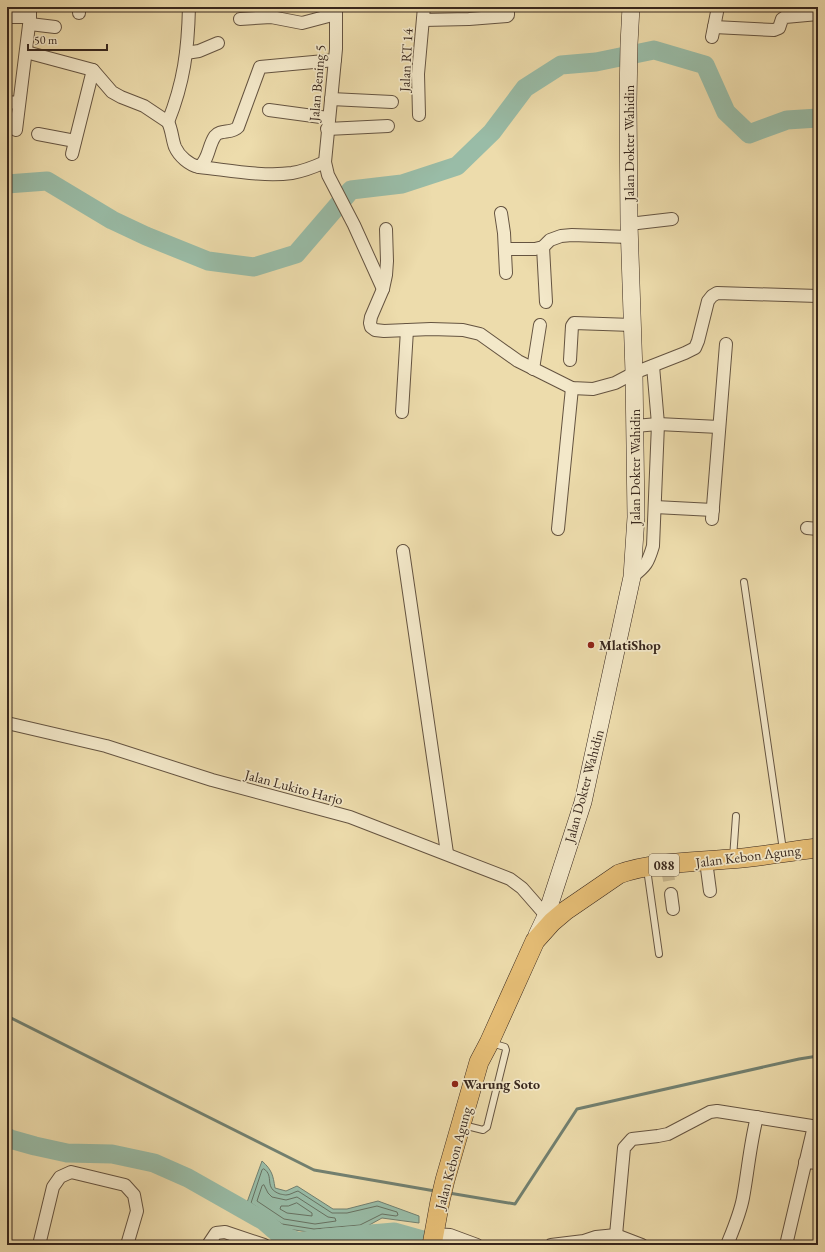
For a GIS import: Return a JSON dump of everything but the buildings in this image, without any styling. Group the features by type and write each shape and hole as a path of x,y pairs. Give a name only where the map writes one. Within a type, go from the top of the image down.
{"main road":[{"name":"Jalan Dokter Wahidin","path":"549,919 587,789 632,577 636,517 634,373 629,231 628,102 631,7"},
{"name":"Jalan Kebon Agung","path":"433,1239 445,1180 479,1062 490,1043 535,941 549,919 565,911 619,874 646,866 666,867 818,848"}],"street":[{"path":"168,122 178,98 183,75 189,7"},
{"name":"Jalan RT 14","path":"419,115 418,74 424,7"},
{"path":"423,20 507,16 508,7"},
{"path":"718,7 713,32 774,30 779,28 782,19 785,17 818,14"},
{"path":"240,19 270,17 302,23 336,11"},
{"name":"Jalan Bening 5","path":"325,162 335,60 336,11"},
{"path":"16,130 13,102 26,52 30,16"},
{"path":"7,17 30,16 55,27"},
{"path":"186,53 199,51 218,43"},
{"path":"26,52 93,70 112,92 144,106 168,122 171,128 175,147 183,158 193,166 267,174 292,173 310,169 325,162 328,175 354,225 383,289"},
{"path":"199,167 204,164 214,136 220,132 234,130 238,127 260,67 335,60"},
{"path":"72,154 93,70"},
{"path":"330,99 392,102"},
{"path":"269,110 328,124 388,126"},
{"path":"38,134 75,141"},
{"path":"501,213 506,273"},
{"path":"505,249 535,249 543,247 550,240 561,236 629,231 672,219"},
{"path":"386,229 386,275 383,289 371,317 371,327 375,330 384,331 431,329 463,330 480,334 518,361 572,388 593,389 615,383 634,373 695,348 708,301 717,293 818,296"},
{"path":"543,247 546,302"},
{"path":"570,360 572,326 574,323 632,325"},
{"path":"533,369 540,325"},
{"path":"402,412 407,330"},
{"path":"655,507 712,514 726,344"},
{"path":"632,577 644,568 649,559 653,546 658,424 653,366"},
{"path":"558,529 572,388"},
{"path":"635,426 658,424 719,427"},
{"path":"403,551 447,854"},
{"name":"Jalan Lukito Harjo","path":"7,723 106,746 212,780 350,817 510,879 522,888 549,919"},
{"path":"706,861 710,890"},
{"path":"670,890 673,909"},
{"path":"616,1235 624,1148 628,1142 636,1137 668,1134 713,1111 816,1127 805,1162 786,1245"},
{"path":"727,1245 743,1198 750,1148 757,1118"},
{"path":"805,1162 818,1163"},
{"path":"40,1245 53,1187 60,1177 71,1172 125,1185 134,1195 137,1212 127,1245"},
{"path":"208,1245 216,1233 225,1232 264,1245"},
{"path":"433,1239 450,1235 477,1245"},
{"path":"551,1245 584,1243 596,1237 616,1235 642,1245"}],"lane":[{"path":"744,582 783,852"},
{"path":"733,859 736,816"},
{"path":"646,866 660,954"},
{"path":"461,1125 483,1130 487,1128 506,1050 505,1047 490,1043"}],"water":[{"path":"262,1161 272,1173 275,1188 286,1191 297,1186 333,1209 347,1209 378,1201 419,1216 419,1223 382,1218 362,1229 315,1233 281,1228 246,1205"}],"waterway":[{"path":"7,184 47,181 112,220 146,236 208,261 254,267 296,254 351,190 402,184 457,166 492,132 525,88 561,65 596,62 654,50 705,65 726,112 749,134 787,120 818,118"},
{"path":"7,1016 314,1170 435,1191"},
{"path":"449,1193 515,1204 577,1109 818,1056"},
{"path":"7,1137 35,1146 67,1153 112,1154 154,1163 188,1178 264,1221 279,1234 299,1242 325,1238 394,1232 440,1245"},
{"path":"586,1245 594,1243 608,1243 616,1245"}],"tunnel":[{"path":"667,869 670,886"}],"place":[{"name":"MlatiShop","path":"591,645"},
{"name":"Warung Soto","path":"455,1084"}]}
